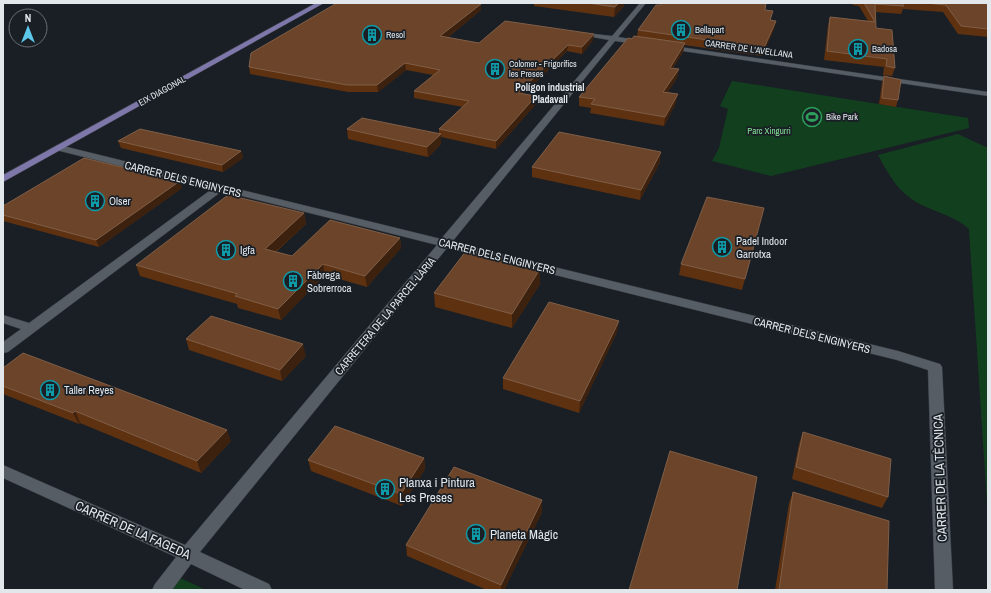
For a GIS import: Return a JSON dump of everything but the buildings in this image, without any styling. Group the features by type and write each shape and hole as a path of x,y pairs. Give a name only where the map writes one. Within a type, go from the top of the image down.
{"main road":[{"name":"EIX DIAGONAL","path":"3,179 320,3"}],"street":[{"name":"CARRETERA DE LA PARCEL·LÀRIA","path":"161,590 188,554 643,3"},
{"name":"CARRER DE L'AVELLANA","path":"568,32 988,94"},
{"name":"CARRER DELS ENGINYERS","path":"59,148 898,356 935,367"},
{"path":"3,349 220,188"},
{"path":"3,319 30,328"},
{"name":"CARRER DE LA TÈCNICA","path":"935,367 944,590"},
{"name":"CARRER DE LA FAGEDA","path":"3,471 188,554 263,590"}],"green space":[{"name":"Parc Xingurri","path":"732,81 968,118 969,128 771,176 712,161 719,148 728,109 720,106"},
{"path":"958,134 988,148 988,518 969,229 956,220 912,200 893,181 878,155"},
{"path":"178,577 206,590 166,590"}],"place":[{"name":"Bellapart","path":"681,30"},
{"name":"Resol","path":"372,35"},
{"name":"Badosa","path":"858,49"},
{"name":"Colomer - Frigorífics les Preses","path":"495,69"},
{"name":"Bike Park","path":"812,117"},
{"name":"Olser","path":"95,201"},
{"name":"Padel Indoor Garrotxa","path":"722,247"},
{"name":"Igfa","path":"226,250"},
{"name":"Fàbrega Sobrerroca","path":"293,281"},
{"name":"Taller Reyes","path":"50,390"},
{"name":"Planxa i Pintura Les Preses","path":"385,489"},
{"name":"Planeta Màgic","path":"476,534"}],"district":[{"name":"Polígon industrial Pladavall","path":"550,92"}]}
